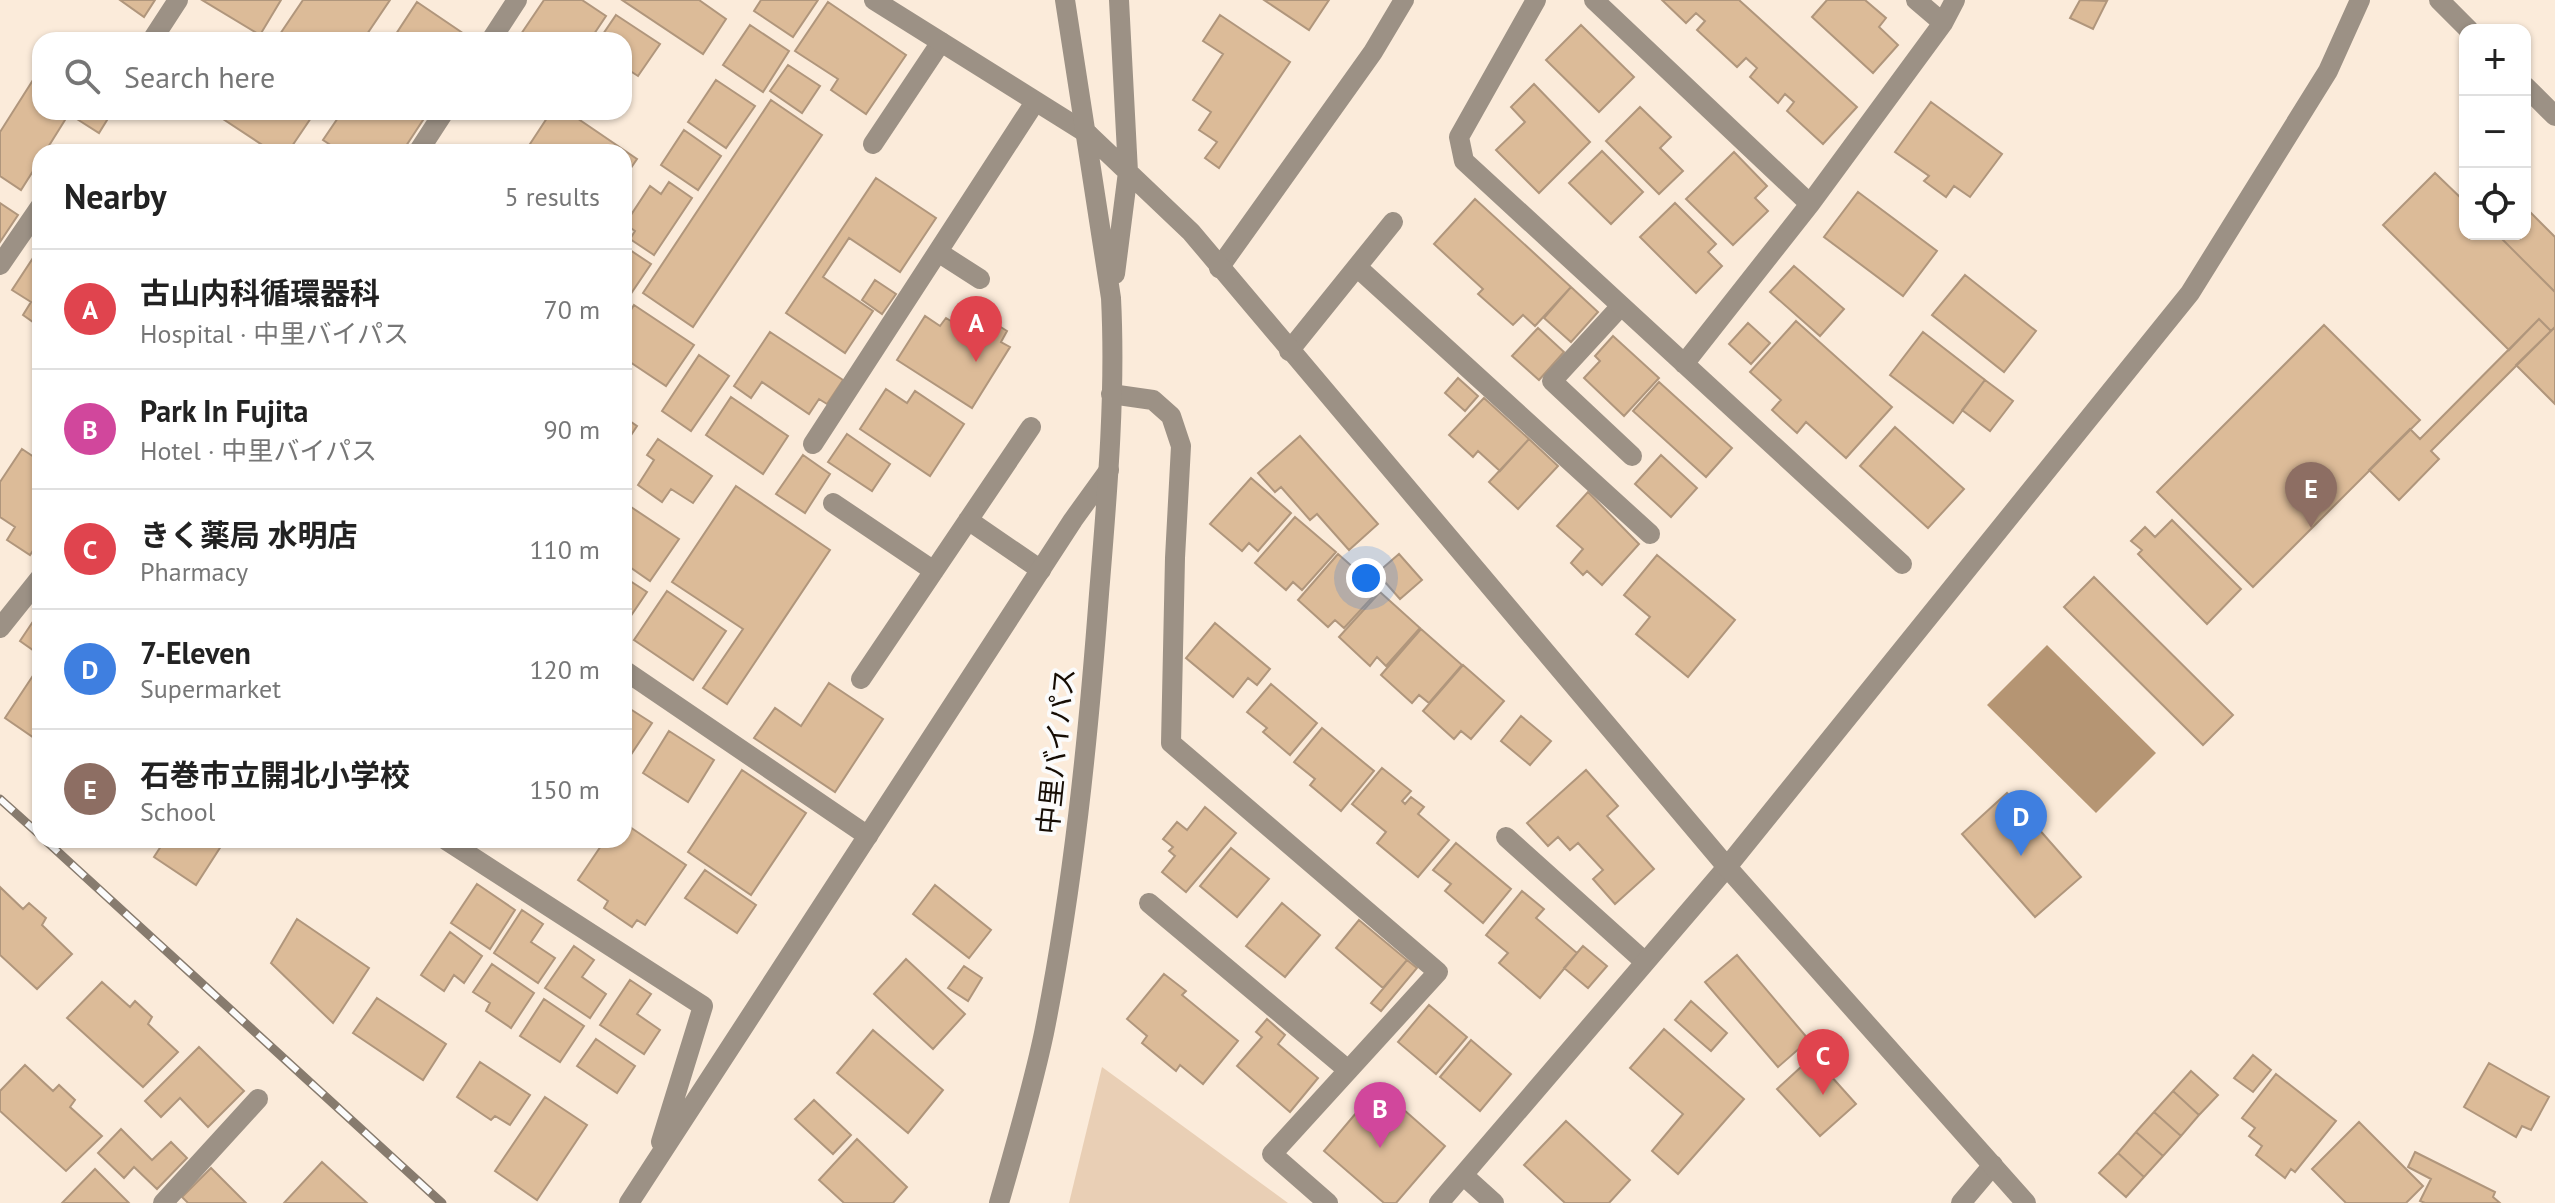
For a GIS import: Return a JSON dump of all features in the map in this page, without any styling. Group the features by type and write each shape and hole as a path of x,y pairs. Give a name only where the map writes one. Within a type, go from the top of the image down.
{"street":[{"path":"157,32 178,0"},
{"path":"496,32 517,0"},
{"path":"874,0 1088,134 1191,232 1727,867 2026,1203"},
{"name":"中里バイパス","path":"1065,0 1111,298"},
{"name":"中里バイパス","path":"999,1203 1043,1035 1073,863 1093,673 1109,470 1111,298 1128,172 1119,0"},
{"path":"1219,268 1373,52 1404,0"},
{"path":"1536,0 1459,137 1459,149 1464,161 1902,564"},
{"path":"1594,0 1810,204"},
{"path":"1916,0 1943,23"},
{"path":"1684,364 1810,204 1943,23 1955,0"},
{"path":"1439,1203 1727,867 2190,293 2328,71 2360,0"},
{"path":"2439,0 2463,24"},
{"path":"873,144 941,42"},
{"path":"2531,92 2555,116"},
{"path":"813,444 1035,102"},
{"path":"423,144 439,120"},
{"path":"0,265 32,219"},
{"path":"1289,351 1393,222"},
{"path":"938,252 980,279"},
{"path":"1357,267 1650,534"},
{"path":"1621,306 1552,381 1632,456"},
{"path":"1111,394 1153,400 1171,416 1181,446 1171,743 1438,972 1272,1154 1328,1203"},
{"path":"861,679 1031,427"},
{"path":"629,1203 1109,470"},
{"path":"833,503 934,571"},
{"path":"968,520 1041,570"},
{"path":"0,628 32,588"},
{"path":"632,675 868,836"},
{"path":"1506,837 1645,962"},
{"path":"458,848 703,1006 654,1165"},
{"path":"1149,903 1348,1070"},
{"path":"163,1203 258,1099"},
{"path":"1961,1203 1993,1165"},
{"path":"1463,1175 1494,1203"}],"shaded area":[{"path":"2047,645 2156,753 2096,813 1987,705"},
{"path":"1102,1067 1288,1203 1069,1203"}],"building":[{"path":"120,0 155,0 144,17"},
{"path":"202,0 281,0 262,32 255,32"},
{"path":"303,0 390,0 368,32 281,32"},
{"path":"544,0 582,0 606,16 595,32 522,32"},
{"path":"622,0 699,0 726,19 703,54"},
{"path":"761,0 818,0 793,37 754,11"},
{"path":"1264,0 1329,0 1309,30"},
{"path":"1662,0 1739,0 1857,107 1823,144 1787,111 1794,102 1785,94 1778,103 1750,77 1757,68 1746,58 1737,67 1697,30 1705,21 1696,13 1686,23"},
{"path":"1827,0 1865,0 1886,18 1879,27 1898,45 1873,73 1812,17"},
{"path":"2080,0 2107,1 2093,29 2070,18"},
{"path":"417,2 461,32 397,32"},
{"path":"828,2 906,55 866,114 831,90 838,79 795,51"},
{"path":"616,15 660,44 638,76 632,72 632,32 604,32"},
{"path":"1220,15 1290,62 1219,168 1205,158 1217,142 1199,130 1211,112 1193,100 1223,54 1203,41"},
{"path":"750,25 789,51 763,92 723,65"},
{"path":"1581,25 1634,77 1599,112 1546,60"},
{"path":"788,65 820,86 802,113 770,91"},
{"path":"716,80 755,106 726,148 688,122"},
{"path":"32,82 32,120 65,120 50,144 32,144 32,173 21,190 0,176 0,132"},
{"path":"1534,84 1590,142 1539,193 1496,150 1525,122 1511,107"},
{"path":"771,100 822,135 693,327 643,293"},
{"path":"1931,102 2002,154 1970,197 1954,186 1946,197 1924,181 1929,176 1895,152"},
{"path":"1640,107 1671,137 1660,148 1683,171 1659,194 1606,141"},
{"path":"78,120 107,120 99,133"},
{"path":"225,120 310,120 293,144 261,144"},
{"path":"337,120 423,120 407,144 329,144 323,140"},
{"path":"546,120 580,120 615,144 530,144"},
{"path":"684,130 721,156 698,190 661,165"},
{"path":"1602,151 1643,192 1611,224 1569,183"},
{"path":"1734,152 1767,186 1755,198 1768,211 1733,245 1686,199"},
{"path":"2435,173 2459,196 2459,240 2503,240 2555,292 2555,327 2551,331 2539,319 2509,350 2383,225"},
{"path":"876,178 936,218 900,272 849,238 823,277 873,311 845,353 786,313"},
{"path":"669,182 692,198 654,255 632,240 635,231 632,229 632,213 650,186 661,194"},
{"path":"1858,192 1937,251 1903,296 1824,237"},
{"path":"1475,199 1571,287 1535,326 1523,315 1513,325 1478,294 1483,289 1434,244"},
{"path":"0,203 18,215 0,242"},
{"path":"1675,203 1716,244 1708,252 1722,266 1696,293 1640,237"},
{"path":"2531,213 2555,237 2555,292 2503,240 2531,240"},
{"path":"632,251 651,264 632,292"},
{"path":"32,260 32,321 23,315 31,302 12,290"},
{"path":"1794,266 1844,309 1820,336 1770,292"},
{"path":"1965,275 2036,331 2004,372 1932,315"},
{"path":"875,280 896,294 882,314 862,300"},
{"path":"1571,287 1598,312 1571,342 1544,318"},
{"path":"634,305 694,345 666,386 632,363"},
{"path":"966,305 1007,331 1001,342 1010,347 972,408 897,360 925,316 940,326 946,318 954,323"},
{"path":"2539,319 2551,331 2431,451 2439,459 2399,500 2369,470 2410,429 2420,439"},
{"path":"1796,321 1892,407 1846,458 1806,422 1797,433 1772,410 1781,400 1750,372"},
{"path":"1748,323 1770,343 1751,364 1729,344"},
{"path":"2324,325 2420,420 2253,587 2157,492"},
{"path":"2555,327 2555,404 2516,365"},
{"path":"1538,328 1564,352 1539,380 1512,356"},
{"path":"770,332 843,380 827,404 819,399 809,414 762,382 751,398 734,386"},
{"path":"1923,332 1985,380 1953,423 1890,375"},
{"path":"1613,336 1659,378 1624,416 1584,378 1600,361 1595,356"},
{"path":"699,355 729,376 691,431 662,411"},
{"path":"1458,378 1478,396 1465,411 1445,393"},
{"path":"1985,380 2013,401 1990,431 1962,410"},
{"path":"1659,382 1732,448 1706,477 1633,411"},
{"path":"886,389 907,403 915,391 964,424 930,476 860,429"},
{"path":"731,397 788,436 763,474 706,435"},
{"path":"1484,398 1529,439 1500,471 1478,451 1473,457 1449,435"},
{"path":"1895,427 1964,489 1928,528 1860,466"},
{"path":"847,434 890,464 872,491 828,462"},
{"path":"1300,436 1378,524 1349,550 1317,514 1310,520 1281,487 1275,492 1258,473"},
{"path":"658,439 712,476 693,503 671,489 662,502 638,485 654,460 647,455"},
{"path":"1529,439 1558,466 1518,509 1489,482"},
{"path":"22,449 32,456 30,555 7,540 15,527 0,517 0,482"},
{"path":"803,455 830,474 805,513 776,494"},
{"path":"1661,455 1697,488 1671,517 1635,484"},
{"path":"1251,478 1291,513 1258,551 1249,543 1242,551 1210,524"},
{"path":"736,486 830,550 727,704 703,688 743,629 672,582"},
{"path":"1588,492 1639,544 1602,585 1587,571 1583,575 1571,563 1583,549 1557,526"},
{"path":"632,508 679,539 650,581 632,569"},
{"path":"1295,517 1336,552 1302,590 1293,582 1286,590 1255,563"},
{"path":"2172,520 2241,589 2207,624 2138,554 2142,550 2131,541 2145,527 2155,537"},
{"path":"1338,554 1379,590 1344,628 1335,620 1328,627 1298,600"},
{"path":"1399,554 1422,580 1400,599 1377,573"},
{"path":"1657,555 1735,620 1688,677 1636,634 1650,617 1624,595"},
{"path":"2094,577 2233,715 2203,745 2064,607"},
{"path":"632,582 647,592 632,614"},
{"path":"667,591 726,631 693,680 634,640"},
{"path":"1380,592 1420,628 1386,666 1377,657 1370,666 1339,637"},
{"path":"32,623 32,649 20,641"},
{"path":"1215,623 1270,669 1257,685 1248,678 1233,697 1186,658"},
{"path":"1421,629 1462,665 1429,703 1419,695 1412,703 1381,675"},
{"path":"1463,665 1504,701 1471,739 1461,731 1454,739 1423,711"},
{"path":"32,677 32,737 5,718"},
{"path":"829,683 883,719 835,792 754,738 775,708 801,726"},
{"path":"1271,684 1317,723 1290,755 1263,732 1267,728 1247,712"},
{"path":"632,710 652,723 632,753"},
{"path":"1521,716 1551,741 1530,765 1501,741"},
{"path":"1322,728 1374,771 1341,811 1310,785 1315,779 1294,762"},
{"path":"669,731 714,760 688,802 643,773"},
{"path":"1382,768 1411,791 1402,801 1405,804 1411,797 1424,807 1418,814 1449,840 1418,877 1377,843 1386,832 1352,804"},
{"path":"742,770 806,813 751,895 688,852"},
{"path":"1586,770 1618,806 1607,816 1654,869 1615,904 1593,879 1603,870 1578,843 1570,850 1558,837 1548,846 1527,823"},
{"path":"2007,793 2081,877 2035,917 1962,834"},
{"path":"1205,807 1236,833 1186,892 1162,872 1175,856 1169,851 1173,847 1163,839 1177,822 1187,830"},
{"path":"632,828 686,865 645,925 637,920 632,927 604,908 608,901 578,880 600,848 632,848"},
{"path":"1456,843 1511,889 1483,923 1445,891 1451,884 1433,870"},
{"path":"160,848 220,848 196,885 154,857"},
{"path":"1231,848 1269,879 1237,917 1200,886"},
{"path":"705,870 756,905 737,933 685,898"},
{"path":"477,884 515,910 490,949 451,923"},
{"path":"935,885 991,930 969,958 913,914"},
{"path":"0,887 23,909 29,903 46,918 42,925 72,954 37,989 0,955"},
{"path":"1522,891 1544,909 1536,918 1577,953 1540,998 1499,963 1508,953 1486,935"},
{"path":"1282,903 1320,935 1285,977 1246,946"},
{"path":"522,910 543,924 531,942 555,958 538,983 494,953"},
{"path":"297,919 369,968 333,1023 271,963"},
{"path":"1359,920 1407,960 1383,988 1336,948"},
{"path":"450,932 482,956 464,983 454,975 444,991 421,975"},
{"path":"574,946 594,960 582,977 606,994 590,1018 545,988"},
{"path":"1583,946 1607,966 1588,988 1564,968"},
{"path":"1737,955 1809,1040 1778,1067 1705,982"},
{"path":"906,959 965,1014 933,1049 874,994"},
{"path":"1407,960 1417,968 1381,1011 1371,1003"},
{"path":"492,964 534,993 511,1028 486,1011 490,1003 473,992"},
{"path":"964,966 982,978 968,1001 948,988"},
{"path":"1164,974 1186,991 1182,995 1238,1041 1203,1084 1180,1065 1176,1071 1142,1043 1147,1036 1127,1019"},
{"path":"630,980 651,994 637,1014 660,1030 644,1054 600,1025"},
{"path":"102,982 130,1007 135,1001 152,1017 148,1024 178,1052 143,1087 67,1018"},
{"path":"377,998 446,1044 423,1080 353,1033"},
{"path":"544,999 584,1026 560,1062 520,1036"},
{"path":"1691,1001 1727,1033 1711,1051 1675,1020"},
{"path":"1429,1005 1467,1037 1436,1074 1398,1042"},
{"path":"1267,1019 1285,1035 1278,1044 1318,1078 1290,1112 1237,1066 1262,1037 1256,1032"},
{"path":"1664,1029 1744,1099 1678,1174 1652,1151 1683,1114 1630,1068"},
{"path":"873,1030 943,1090 908,1133 837,1073"},
{"path":"596,1039 635,1066 617,1093 577,1066"},
{"path":"1471,1040 1511,1074 1480,1111 1440,1077"},
{"path":"199,1047 244,1091 208,1127 180,1098 161,1117 145,1101"},
{"path":"2253,1055 2271,1070 2253,1092 2234,1078"},
{"path":"1813,1056 1856,1104 1820,1136 1777,1089"},
{"path":"480,1062 530,1095 510,1125 495,1116 491,1120 457,1097"},
{"path":"2489,1063 2549,1097 2531,1130 2522,1126 2516,1137 2464,1107"},
{"path":"25,1065 53,1091 59,1085 75,1100 70,1107 102,1136 66,1171 0,1111 0,1091"},
{"path":"2191,1071 2218,1095 2199,1115 2173,1091"},
{"path":"2276,1074 2336,1121 2295,1172 2291,1169 2285,1178 2256,1155 2262,1146 2249,1136 2255,1128 2242,1118"},
{"path":"1378,1087 1445,1146 1396,1203 1384,1203 1324,1151"},
{"path":"2173,1091 2199,1115 2181,1136 2154,1112"},
{"path":"545,1097 587,1125 537,1200 495,1171"},
{"path":"814,1100 851,1135 833,1154 795,1119"},
{"path":"2154,1112 2181,1136 2163,1156 2136,1132"},
{"path":"1566,1121 1630,1180 1609,1203 1565,1203 1524,1165"},
{"path":"2359,1122 2423,1186 2406,1203 2346,1203 2312,1169"},
{"path":"121,1129 152,1160 171,1142 187,1158 157,1189 134,1167 124,1178 98,1153"},
{"path":"2136,1132 2163,1156 2144,1177 2118,1153"},
{"path":"857,1139 907,1187 893,1203 844,1203 819,1180"},
{"path":"2415,1152 2495,1192 2493,1197 2500,1203 2420,1201 2431,1179 2408,1167"},
{"path":"2118,1153 2144,1177 2126,1197 2099,1173"},
{"path":"322,1162 367,1203 284,1203"},
{"path":"211,1168 246,1203 188,1203 182,1197"},
{"path":"95,1169 129,1203 62,1203"}],"railway":[{"path":"0,799 32,828"},
{"path":"54,848 442,1203"}],"place":[{"name":"古山内科循環器科","path":"976,362"},
{"name":"石巻市立開北小学校","path":"2311,528"},
{"name":"7-Eleven","path":"2021,856"},
{"name":"きく薬局 水明店","path":"1823,1095"},
{"name":"Park In Fujita","path":"1380,1148"}]}
